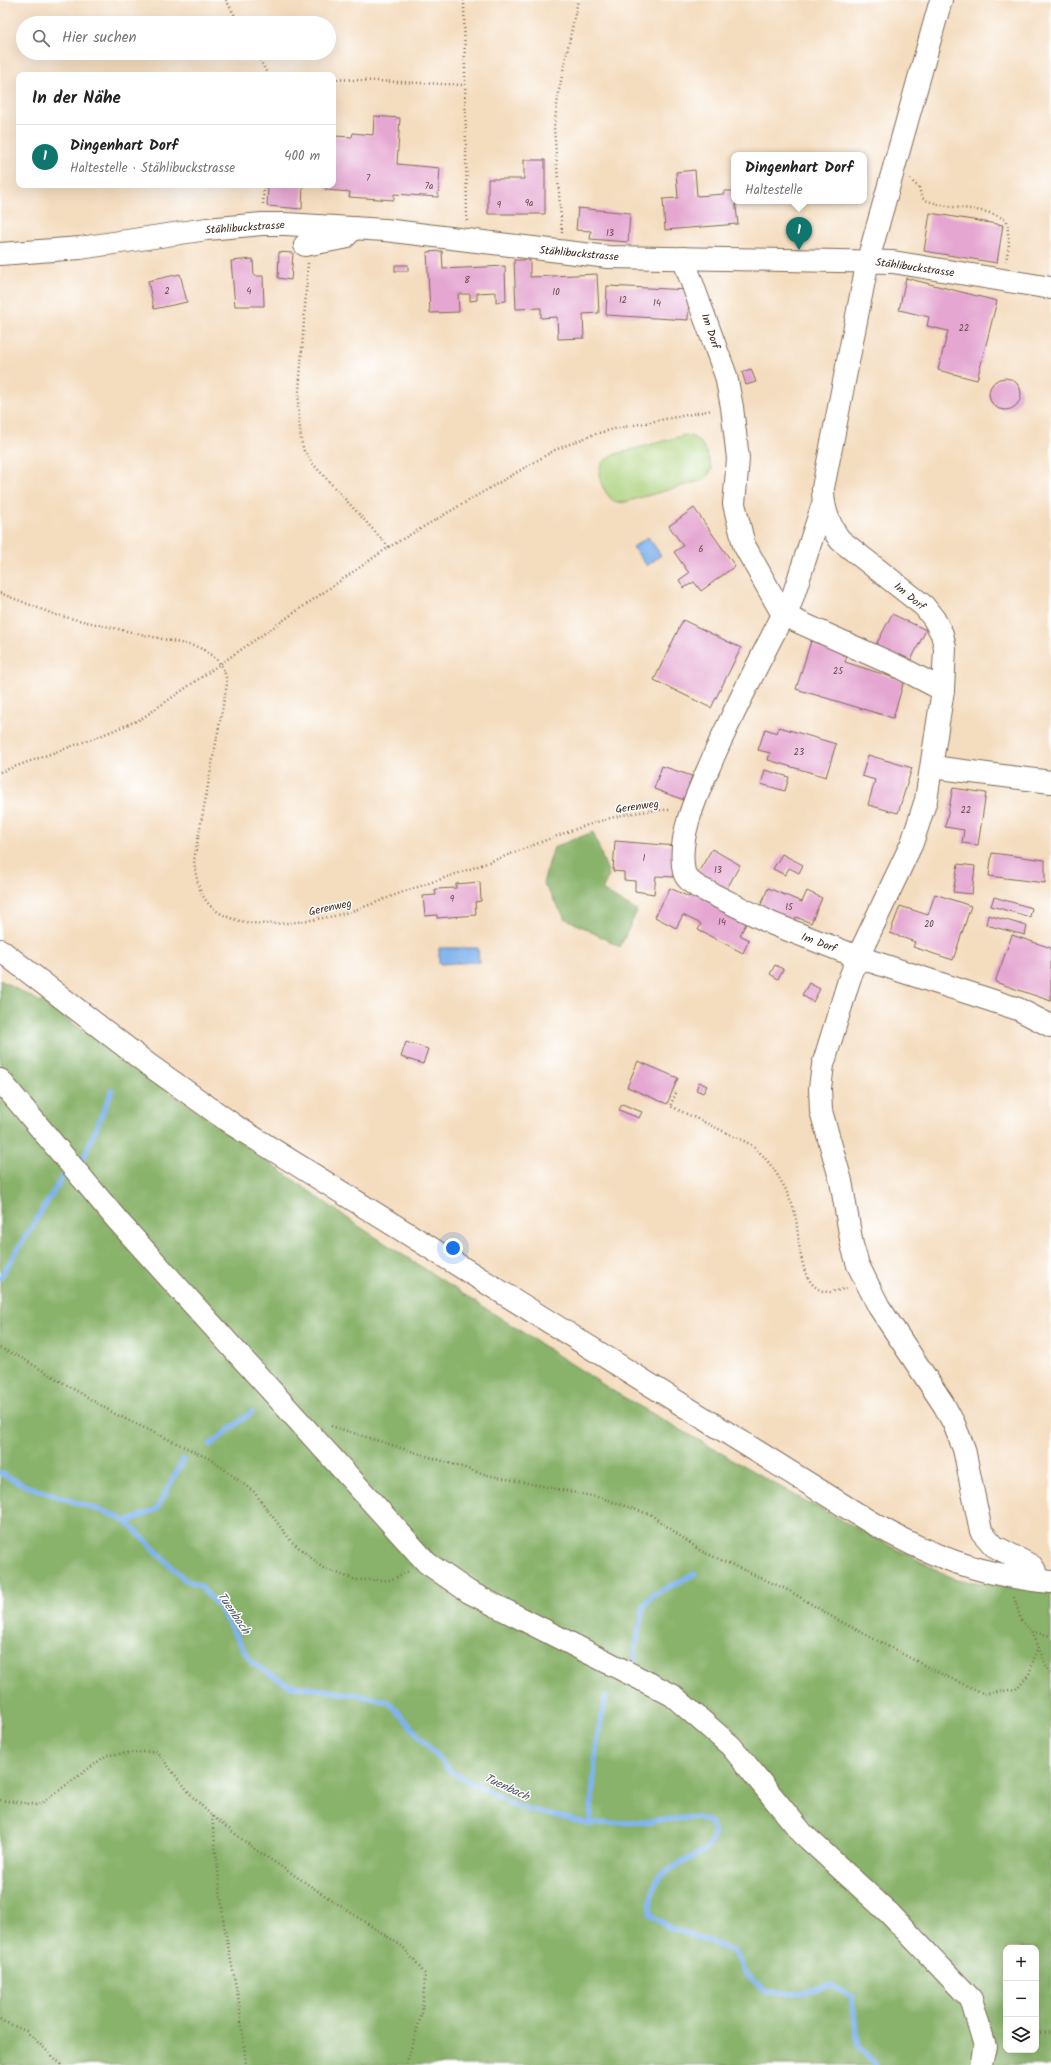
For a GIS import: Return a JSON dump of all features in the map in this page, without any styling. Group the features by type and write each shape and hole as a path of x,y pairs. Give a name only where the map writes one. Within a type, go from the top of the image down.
{"street":[{"name":"Im Dorf","path":"683,258 726,376 732,407 738,459 734,504 744,545 783,614 738,703 691,813 683,855 684,873 690,882 773,924 858,956 912,843 926,800 943,690 945,648 942,634 934,619 924,606 840,540 832,528 823,504 823,488 868,260 941,0"},
{"name":"Stählibuckstrasse","path":"0,254 24,253 207,229 262,224 355,227 563,253 608,257 868,260 894,262 1051,288"},
{"path":"307,245 344,238 355,227"},
{"path":"823,504 790,605 783,614 901,668 943,690"},
{"path":"932,767 1051,782"},
{"path":"0,950 149,1066 235,1126 867,1520 905,1541 971,1568 1012,1577 1046,1581"},
{"path":"1046,1581 1032,1566 994,1546 981,1532 964,1449 954,1424 944,1405 891,1327 865,1280 852,1245 840,1181 821,1111 820,1088 823,1065 830,1038 858,956 1018,1009 1051,1026"},
{"path":"0,1080 118,1221 427,1563 469,1592 672,1695 731,1746 803,1834 890,1914 971,1999 985,2046 981,2065"}],"path":[{"path":"226,0 235,16"},
{"path":"464,0 467,240"},
{"path":"563,253 554,126 559,90 578,0"},
{"path":"260,60 266,72"},
{"path":"336,79 464,85"},
{"path":"893,174 910,178 919,188 922,198 934,204 997,214 1007,221 1009,244 1002,279"},
{"path":"307,245 299,376 298,412 301,440 304,451 314,464 389,547"},
{"path":"0,772 100,736 140,719 389,547 555,450 580,439 614,429 732,407"},
{"path":"0,593 56,615 198,647 214,656 220,663"},
{"name":"Gerenweg","path":"220,663 226,673 227,684 194,860 196,876 204,899 213,908 233,918 263,923 329,917 354,910 488,863 590,824 619,815 651,810 674,810 691,813"},
{"path":"676,1093 670,1106 756,1147 762,1154 791,1201 797,1224 801,1258 805,1271 815,1286 830,1292 850,1288 865,1280"},
{"path":"0,1348 20,1357 117,1415 212,1460 254,1492 291,1541 323,1568 356,1580 390,1580 427,1563"},
{"path":"323,1424 487,1476 602,1498 651,1515 701,1551 788,1590 836,1619 937,1672 985,1694 1016,1689 1029,1674 1038,1647"},
{"path":"1012,1577 1013,1595 1021,1620 1031,1632 1051,1676"},
{"path":"1031,1632 1051,1636"},
{"path":"0,1800 39,1805 107,1755 156,1751 192,1796 212,1816 256,1850 403,1947 425,1974 422,2013 406,2065"},
{"path":"212,1816 224,1925 239,2002 246,2065"},
{"path":"0,2020 26,2031 62,2065"},
{"path":"1039,2033 1051,2032"}],"green space":[{"path":"685,435 697,439 704,447 712,469 704,480 625,502 616,503 609,497 601,482 599,472 602,463 605,460 613,455"},
{"path":"593,832 609,875 602,890 637,911 620,947 565,918 543,883 554,847"},
{"path":"0,980 50,1007 357,1225 613,1391 798,1497 956,1580 1051,1591 1051,2065 0,2065"}],"water":[{"path":"648,537 661,555 647,566 633,547"},
{"path":"439,948 478,948 479,962 439,964"}],"building":[{"path":"374,116 400,118 397,164 440,168 438,197 394,194 394,200 349,197 350,192 326,190 326,188 336,188 336,136 352,137 353,133 373,135"},
{"path":"524,160 545,160 545,214 488,214 488,179 524,179"},
{"path":"695,170 697,196 724,194 724,191 731,191 731,204 736,204 738,224 665,230 663,199 678,198 676,172"},
{"path":"268,188 303,188 302,209 267,206"},
{"path":"578,208 630,213 628,242 590,239 591,231 576,230"},
{"path":"930,213 1003,225 997,263 924,251"},
{"path":"442,251 443,269 505,266 506,301 496,302 496,292 477,293 477,300 470,301 470,294 458,294 459,312 430,313 427,252"},
{"path":"279,252 293,253 291,280 278,278"},
{"path":"253,259 254,276 263,276 264,306 235,306 231,261"},
{"path":"514,260 530,260 530,277 597,274 599,313 583,314 584,338 558,339 557,317 541,318 541,308 516,309"},
{"path":"395,265 408,265 408,271 395,271"},
{"path":"180,274 187,302 154,309 148,281"},
{"path":"906,278 997,301 977,380 938,370 948,331 927,326 929,317 899,310"},
{"path":"607,286 689,290 688,320 606,315"},
{"path":"751,369 756,382 746,385 742,372"},
{"path":"1002,378 1008,378 1018,385 1021,394 1020,400 1014,407 1008,410 1002,410 992,403 989,397 989,391 996,381"},
{"path":"694,508 735,566 701,591 694,582 684,588 679,580 689,573 674,552 683,546 669,526"},
{"path":"892,614 926,630 909,664 875,647"},
{"path":"683,620 741,648 711,708 654,680"},
{"path":"811,641 848,653 845,662 904,681 893,718 796,689"},
{"path":"779,727 836,744 826,777 768,760 770,753 758,750 765,729 777,733"},
{"path":"868,755 912,768 898,813 868,805 875,780 862,776"},
{"path":"662,766 692,776 684,800 654,789"},
{"path":"765,770 789,777 785,791 761,784"},
{"path":"953,788 986,793 978,845 962,843 964,830 945,827"},
{"path":"615,841 676,846 673,877 656,876 654,894 635,891 635,881 624,880 624,872 613,871"},
{"path":"712,849 740,865 725,892 696,876"},
{"path":"992,853 1045,860 1045,883 989,876"},
{"path":"782,854 803,865 799,873 789,868 785,875 773,869"},
{"path":"958,864 975,866 972,894 953,892"},
{"path":"480,882 481,901 475,902 476,915 437,918 437,915 425,916 423,896 436,895 435,889 456,888 456,884"},
{"path":"670,888 689,897 692,891 748,920 740,935 749,940 743,953 698,930 701,924 683,915 676,928 655,917"},
{"path":"768,888 802,902 807,891 822,898 811,923 796,917 792,926 758,912"},
{"path":"935,894 971,906 953,960 913,947 915,942 890,933 900,906 928,915"},
{"path":"994,897 1032,908 1030,917 991,906"},
{"path":"988,915 1027,926 1025,935 986,925"},
{"path":"1012,935 1051,948 1051,1001 995,982"},
{"path":"775,965 783,969 778,979 770,974"},
{"path":"809,983 820,989 813,1002 802,995"},
{"path":"406,1042 428,1049 423,1064 401,1057"},
{"path":"638,1061 678,1078 667,1104 627,1087"},
{"path":"699,1082 707,1086 703,1093 696,1090"},
{"path":"622,1104 642,1112 639,1118 619,1110"}],"waterway":[{"path":"83,1159 112,1091"},
{"path":"0,1278 62,1178"},
{"path":"210,1445 252,1412"},
{"path":"127,1522 157,1509 183,1460"},
{"name":"Tuenbach","path":"0,1473 26,1486 114,1515 127,1522 184,1579 200,1586 219,1607 252,1663 288,1685 356,1695 389,1702 451,1772 518,1807 590,1824 642,1822 697,1817 710,1822 714,1834 708,1848 659,1876 651,1898 650,1914 670,1928 733,1950 745,1973 766,1992 800,1993 831,1985 852,1997 858,2046 877,2065"},
{"path":"633,1663 644,1606 653,1595 695,1574"},
{"path":"590,1824 597,1739 606,1697"}],"place":[{"name":"Dingenhart Dorf","path":"799,250"}]}
